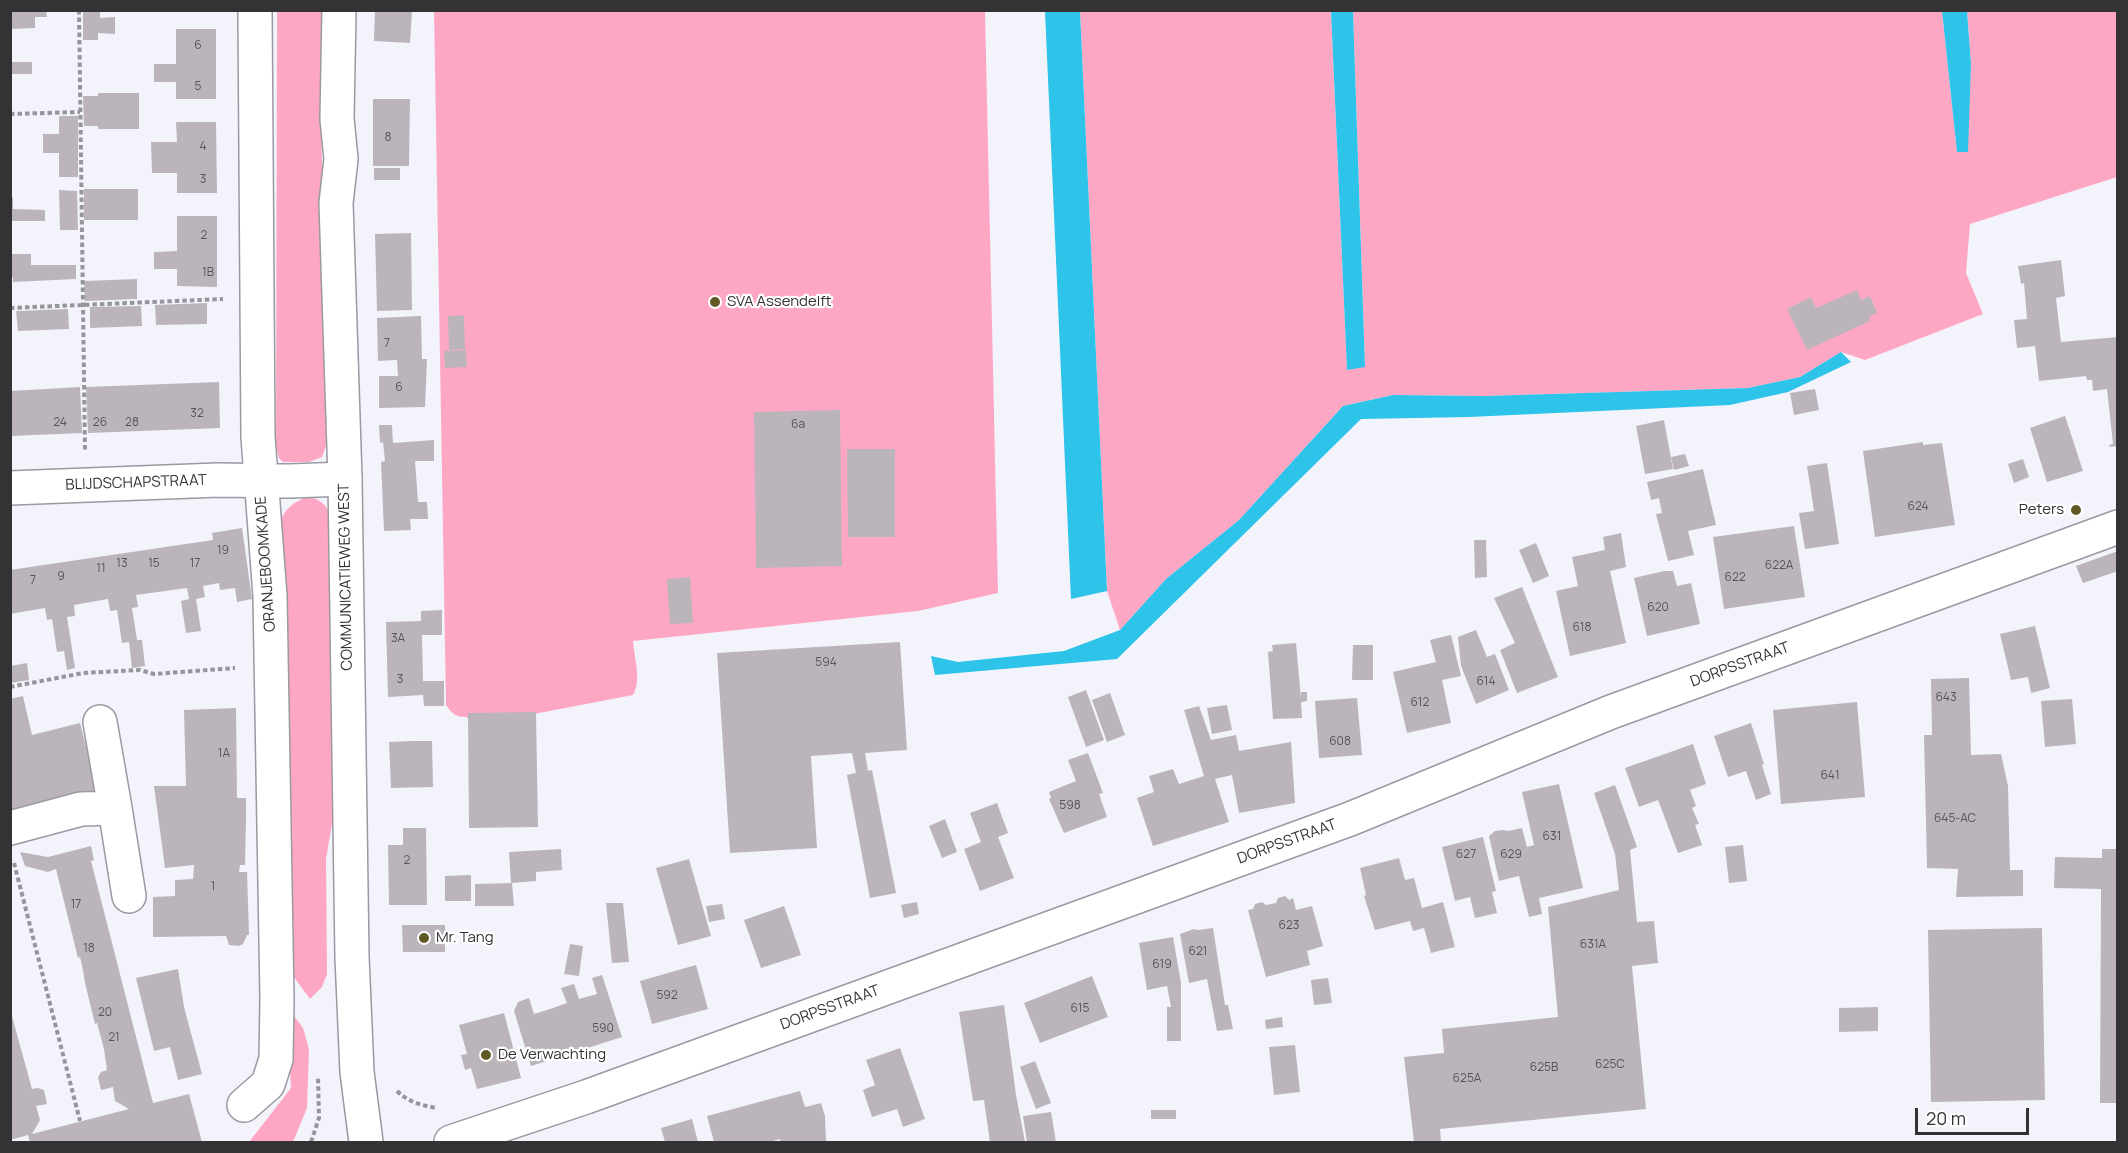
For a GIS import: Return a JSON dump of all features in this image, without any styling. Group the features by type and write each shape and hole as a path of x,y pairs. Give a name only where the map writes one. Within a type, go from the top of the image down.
{"street":[{"name":"ORANJEBOOMKADE","path":"244,1105 268,1084 276,1059 277,925 270,596 258,437 255,10"},
{"name":"COMMUNICATIEWEG WEST","path":"339,10 337,119 341,159 336,203 345,479 352,957 357,1072 366,1143"},
{"name":"BLIJDSCHAPSTRAAT","path":"10,488 218,480 290,482 345,479"},
{"name":"DORPSSTRAAT","path":"452,1143 598,1093 1350,819 1611,712 2118,527"},
{"path":"100,722 129,896"},
{"path":"12,843 81,809 115,808"}],"path":[{"path":"79,10 86,485"},
{"path":"10,114 80,112"},
{"path":"10,308 256,297"},
{"path":"10,687 83,673 140,670 154,674 272,667"},
{"path":"12,843 80,1121"},
{"path":"392,1085 404,1098 423,1106 444,1109"}],"shaded area":[{"path":"277,11 324,11 321,109 327,443 322,457 309,462 283,462 279,458 276,447"},
{"name":"SVA Assendelft","path":"434,11 985,11 998,593 918,611 633,641 637,683 633,695 534,714 466,718 450,711 446,705"},
{"path":"1080,11 1331,11 1347,370 1365,366 1353,11 1942,11 1957,152 1967,152 1971,64 1967,11 2117,11 2117,177 1970,224 1966,273 1983,314 1865,360 1841,352 1800,377 1748,388 1485,396 1393,395 1343,406 1239,520 1166,579 1120,630 1107,591"},
{"path":"306,497 321,502 330,515 334,812 326,859 327,974 322,987 310,999 288,969 279,528 282,517 288,509"},
{"path":"286,1005 303,1028 309,1049 307,1108 293,1142 249,1142 291,1088"}],"water":[{"path":"1045,11 1080,11 1107,591 1071,599"},
{"path":"1331,11 1353,11 1365,367 1347,370"},
{"path":"1942,11 1967,11 1971,64 1968,152 1957,152"},
{"path":"1841,352 1851,362 1788,392 1730,405 1469,417 1361,419 1117,659 935,675 931,656 958,662 1064,651 1120,630 1166,579 1239,520 1343,406 1393,395 1485,396 1748,388 1800,377"}],"building":[{"path":"10,10 46,10 47,17 35,17 35,28 10,29"},
{"path":"83,10 100,10 100,18 115,17 115,34 98,33 98,40 83,40"},
{"path":"375,10 412,10 410,43 374,41"},
{"path":"176,29 216,29 216,99 176,99 176,82 154,82 154,64 176,64"},
{"path":"10,62 32,62 32,74 10,74"},
{"path":"98,93 139,93 139,129 98,129 98,126 84,126 83,96 98,96"},
{"path":"373,99 410,99 409,166 373,166"},
{"path":"59,116 78,116 78,177 59,177 59,153 43,153 43,134 59,134"},
{"path":"176,122 216,122 217,193 177,193 177,173 152,173 151,142 177,142"},
{"path":"374,168 400,168 400,180 374,180"},
{"path":"84,189 138,189 138,220 84,220"},
{"path":"59,190 77,191 78,230 60,230"},
{"path":"10,198 13,198 13,209 45,210 45,221 10,221"},
{"path":"177,216 217,216 217,287 177,286 177,269 154,269 154,252 177,251"},
{"path":"411,233 412,310 377,311 375,234"},
{"path":"10,254 31,254 31,265 76,265 76,279 13,282 13,277 10,277"},
{"path":"2061,260 2065,296 2056,298 2061,342 2118,337 2118,446 2110,447 2109,445 2113,444 2107,389 2093,391 2092,380 2087,380 2086,376 2039,381 2035,346 2017,348 2014,320 2027,319 2024,283 2021,284 2018,266"},
{"path":"137,279 137,299 85,301 84,281"},
{"path":"1857,290 1861,300 1870,296 1877,313 1869,317 1870,321 1807,350 1787,309 1811,297 1816,308"},
{"path":"207,303 207,324 156,325 155,305"},
{"path":"141,306 142,326 90,328 90,307"},
{"path":"68,309 69,329 18,331 16,311"},
{"path":"464,315 465,349 449,350 448,316"},
{"path":"421,316 422,359 427,359 425,407 379,408 379,376 398,376 397,360 378,361 377,318"},
{"path":"466,350 467,367 445,368 444,351"},
{"path":"219,382 220,428 88,433 86,387"},
{"path":"80,387 82,433 10,436 10,391"},
{"path":"1815,389 1819,410 1794,415 1790,393"},
{"path":"840,410 842,566 756,568 754,412"},
{"path":"2065,416 2083,471 2047,482 2030,428"},
{"path":"1664,420 1673,469 1645,474 1636,426"},
{"path":"379,425 392,425 393,443 434,440 434,461 415,461 418,502 427,502 428,519 410,519 411,530 384,531 381,462 385,461 383,442 380,443"},
{"path":"1923,442 1923,445 1942,443 1955,525 1875,537 1863,451"},
{"path":"847,449 895,449 895,537 848,537"},
{"path":"1685,454 1689,466 1674,470 1671,457"},
{"path":"2023,459 2029,477 2014,483 2008,464"},
{"path":"1827,463 1839,544 1805,549 1799,513 1814,511 1807,466"},
{"path":"1703,469 1716,525 1688,531 1694,555 1668,561 1656,514 1662,513 1659,498 1651,500 1647,482"},
{"path":"1794,526 1805,597 1724,609 1713,537"},
{"path":"242,528 252,599 237,602 235,588 220,590 219,583 203,586 205,597 196,599 201,631 186,633 181,601 189,599 187,588 136,595 138,607 132,608 137,640 142,640 145,666 132,668 129,642 122,643 117,610 110,611 108,599 74,605 75,616 67,617 75,668 67,670 64,651 57,652 52,619 47,620 45,608 10,614 10,570 213,540 212,533"},
{"path":"1621,533 1626,567 1610,571 1626,643 1570,656 1556,591 1578,586 1572,557 1605,550 1603,537"},
{"path":"1474,540 1486,540 1487,577 1475,578"},
{"path":"1536,543 1549,576 1533,583 1519,550"},
{"path":"2118,551 2118,571 2083,583 2076,566"},
{"path":"1673,571 1677,586 1691,583 1700,624 1647,636 1634,578"},
{"path":"690,577 693,623 670,624 667,579"},
{"path":"1522,587 1558,677 1517,693 1500,650 1515,643 1494,598"},
{"path":"442,610 442,635 422,635 423,681 444,681 444,706 424,706 423,695 388,697 386,622 421,621 421,611"},
{"path":"2035,626 2050,688 2031,693 2028,677 2011,680 2000,634"},
{"path":"1476,630 1487,657 1495,654 1509,690 1476,704 1461,666 1458,637"},
{"path":"1451,635 1461,676 1442,680 1451,723 1407,733 1393,672 1436,662 1430,640"},
{"path":"900,642 907,750 865,753 868,771 872,770 896,893 870,898 847,775 856,773 852,753 811,756 817,848 730,853 717,653"},
{"path":"1296,643 1301,699 1301,692 1307,692 1307,701 1301,702 1302,718 1273,719 1268,652 1273,651 1272,645"},
{"path":"1353,645 1373,645 1373,680 1352,680"},
{"path":"27,663 29,680 10,683 10,666"},
{"path":"1969,678 1971,755 2001,754 2008,786 2010,870 2023,870 2023,896 1956,897 1958,869 1927,868 1924,735 1932,735 1931,679"},
{"path":"1086,690 1104,740 1086,747 1068,697"},
{"path":"1110,693 1125,735 1107,742 1092,700"},
{"path":"23,696 32,735 80,723 98,793 10,815 10,699"},
{"path":"1357,698 1362,755 1319,758 1315,701"},
{"path":"2072,699 2076,744 2045,747 2041,701"},
{"path":"1857,702 1865,797 1781,804 1773,710"},
{"path":"1227,705 1232,730 1212,734 1207,708"},
{"path":"1199,706 1211,740 1236,735 1239,751 1291,742 1295,803 1239,813 1232,775 1215,779 1229,822 1153,846 1137,798 1154,792 1149,776 1173,769 1179,784 1204,776 1184,710"},
{"path":"236,708 237,798 246,798 245,865 240,865 239,872 247,872 249,935 239,946 229,945 226,936 153,937 153,897 175,896 175,880 193,879 194,865 165,868 154,786 186,786 184,710"},
{"path":"536,712 538,827 469,828 468,713"},
{"path":"1751,723 1771,794 1756,800 1746,771 1728,777 1714,736"},
{"path":"432,741 433,787 391,788 389,742"},
{"path":"1693,744 1706,784 1690,790 1696,806 1692,808 1699,824 1695,825 1702,845 1678,853 1658,800 1639,807 1625,768"},
{"path":"1088,753 1103,793 1099,794 1107,817 1064,833 1049,799 1051,798 1049,792 1076,781 1068,760"},
{"path":"1559,784 1583,888 1539,898 1542,914 1529,917 1519,876 1499,881 1489,836 1495,831 1522,828 1527,847 1534,845 1522,792"},
{"path":"1615,785 1637,847 1630,850 1637,922 1654,921 1658,963 1632,966 1646,1109 1440,1129 1441,1142 1414,1142 1404,1057 1444,1053 1442,1029 1558,1017 1548,907 1619,890 1615,854 1594,793"},
{"path":"997,803 1008,833 998,837 1014,878 980,891 964,849 981,842 970,813"},
{"path":"945,819 957,852 942,858 929,826"},
{"path":"403,828 426,828 427,905 389,905 388,845 403,845"},
{"path":"1483,837 1496,891 1492,892 1497,913 1475,918 1470,897 1455,901 1442,847"},
{"path":"1743,845 1747,881 1729,883 1725,847"},
{"path":"91,846 94,860 91,861 153,1103 189,1094 202,1142 30,1142 28,1135 10,1140 10,1009 32,1089 44,1090 47,1104 36,1106 40,1120 32,1134 129,1109 115,1101 113,1087 101,1090 98,1077 101,1072 107,1070 104,1049 97,1023 95,1024 80,957 78,958 56,869 48,872 25,866 20,852 48,857"},
{"path":"561,849 562,870 536,872 536,881 511,883 509,852"},
{"path":"2102,849 2118,849 2118,1103 2100,1103 2101,889 2054,888 2055,857 2102,858"},
{"path":"1399,858 1405,880 1414,878 1422,908 1443,902 1455,947 1431,953 1424,928 1413,931 1410,921 1375,930 1364,896 1366,895 1360,868"},
{"path":"689,859 711,936 678,945 656,868"},
{"path":"471,875 471,901 445,901 445,876"},
{"path":"512,883 514,906 475,906 475,884"},
{"path":"1285,896 1289,900 1293,898 1296,910 1312,906 1323,946 1307,951 1310,965 1266,977 1248,910 1262,902 1266,905 1276,903 1278,898"},
{"path":"917,902 919,914 904,918 901,905"},
{"path":"606,903 623,903 629,962 612,963"},
{"path":"722,904 725,919 709,922 706,906"},
{"path":"784,906 801,955 761,968 744,920"},
{"name":"Mr. Tang","path":"402,925 445,925 445,952 403,952"},
{"path":"1213,928 1225,1005 1228,1005 1233,1029 1217,1031 1207,979 1189,983 1180,934 1194,929"},
{"path":"2042,928 2045,1100 1931,1102 1928,930"},
{"path":"1173,937 1181,983 1181,1041 1167,1041 1167,1007 1171,1007 1167,986 1147,990 1139,943"},
{"path":"570,944 583,946 579,976 564,974"},
{"path":"696,965 708,1009 652,1024 640,981"},
{"path":"178,969 184,1007 202,1074 178,1080 170,1047 154,1051 136,978"},
{"path":"602,975 622,1037 531,1066 514,1011 518,1002 529,998 534,1014 567,1003 561,988 574,984 579,999 597,994 592,978"},
{"path":"1092,976 1108,1017 1040,1043 1024,1003"},
{"path":"1328,978 1332,1003 1314,1005 1311,980"},
{"path":"1004,1005 1025,1142 990,1142 984,1100 973,1101 959,1012"},
{"path":"1878,1007 1878,1031 1839,1032 1839,1008"},
{"path":"504,1013 521,1078 477,1089 471,1068 465,1070 461,1055 467,1054 459,1025"},
{"path":"1282,1017 1283,1027 1266,1029 1265,1020"},
{"path":"1295,1045 1300,1092 1274,1095 1269,1047"},
{"path":"900,1048 925,1119 903,1127 897,1109 872,1117 863,1090 875,1085 866,1060"},
{"path":"1035,1061 1051,1103 1036,1109 1020,1067"},
{"path":"800,1091 805,1107 821,1103 825,1116 826,1142 781,1142 780,1139 769,1142 714,1142 707,1116"},
{"path":"1151,1110 1176,1110 1176,1119 1151,1119"},
{"path":"1051,1112 1056,1142 1027,1142 1023,1116"},
{"path":"692,1119 698,1142 665,1142 661,1128"}],"place":[{"name":"SVA Assendelft","path":"715,302"},
{"name":"Peters","path":"2076,510"},
{"name":"Mr. Tang","path":"424,938"},
{"name":"De Verwachting","path":"486,1055"}]}
